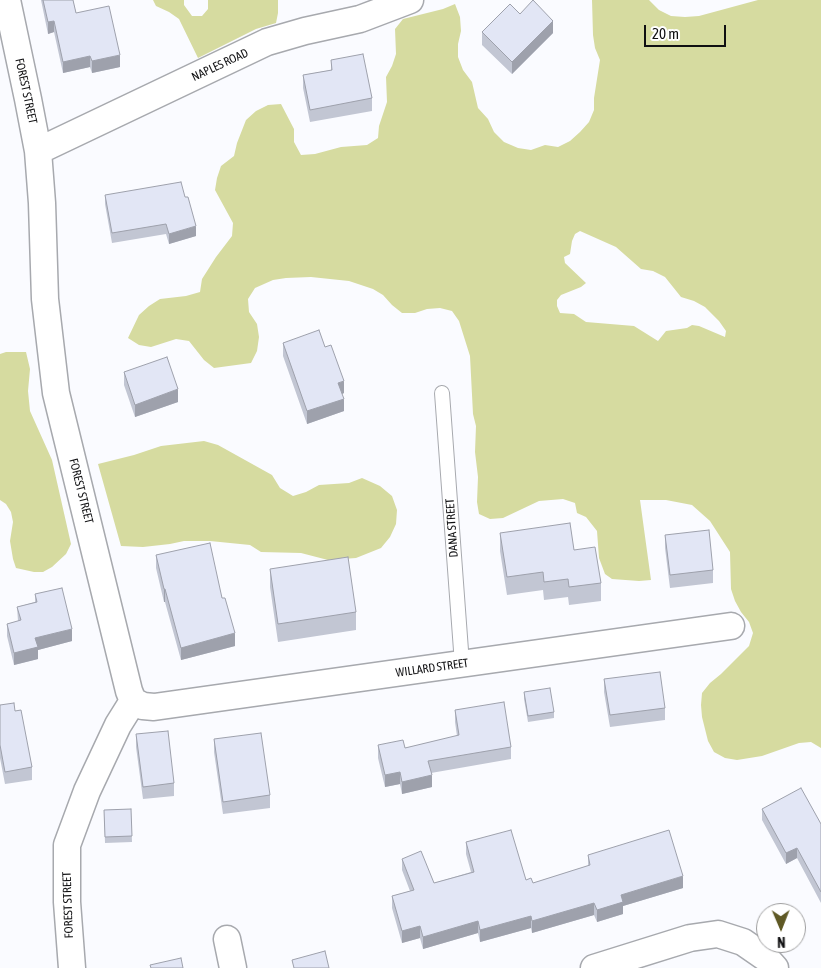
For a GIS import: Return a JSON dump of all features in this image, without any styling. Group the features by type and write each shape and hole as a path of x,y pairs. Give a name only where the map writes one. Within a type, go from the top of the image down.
{"street":[{"name":"FOREST STREET","path":"7,0 38,151 46,299 56,393 133,701 118,725 87,791 67,845 67,902 72,968"},
{"name":"NAPLES ROAD","path":"38,151 268,42 305,31 360,19 410,0"},
{"name":"WILLARD STREET","path":"133,701 143,706 154,707 731,626"},
{"path":"594,968 690,938 718,934 743,942 761,954 775,968"},
{"path":"227,939 234,968"}],"lane":[{"name":"DANA STREET","path":"442,393 462,664"}],"green space":[{"path":"153,0 184,0 184,5 192,16 202,16 208,9 208,0 278,0 278,13 276,23 256,29 198,58 179,19 156,6"},
{"path":"592,0 649,0 659,10 671,16 685,17 699,16 758,0 821,0 821,748 811,742 799,743 762,756 737,760 725,758 714,752 708,741 702,717 702,693 749,646 753,633 749,622 735,601 731,589 730,552 710,521 692,505 666,500 640,500 651,580 639,581 612,579 605,574 599,558 597,531 586,517 577,513 575,503 563,499 539,501 503,518 490,519 479,514 475,452 476,426 473,414 470,356 459,321 452,311 440,308 427,309 415,313 402,313 383,295 373,289 349,281 311,277 286,278 273,280 255,288 248,299 249,312 257,324 259,337 257,351 251,363 214,368 204,360 189,341 176,339 151,347 139,345 128,338 139,315 149,306 160,299 186,296 200,292 202,279 232,236 233,223 215,190 217,178 221,166 234,156 246,120 256,111 268,105 281,104 294,129 294,142 301,155 315,154 341,147 367,145 378,138 379,126 387,102 386,77 396,54 395,29 403,19 455,4 460,17 461,31 458,57 463,70 472,82 478,108 488,119 494,132 504,142 518,148 531,150 545,145 558,147 570,141 580,132 589,122 594,110 600,60 595,48","holes":["580,231 616,247 641,269 653,271 665,277 681,297 705,307 726,331 725,337 692,325 687,328 666,331 658,341 634,326 586,322 574,314 560,313 557,300 561,295 586,283 565,263 564,257 570,254 575,234"]},
{"path":"6,352 26,352 30,369 28,391 30,411 52,460 71,544 66,554 52,567 43,572 16,568 10,541 13,522 11,512 6,504 0,500 0,354"},
{"path":"204,441 218,445 272,475 280,488 293,496 319,485 349,483 362,478 380,486 392,496 397,510 396,524 390,537 381,548 356,558 328,560 301,553 261,552 250,545 210,541 184,541 143,547 121,546 98,464 161,446"}],"building":[{"path":"43,0 73,0 76,13 109,6 120,55 92,61 90,56 63,62 54,21 48,22"},
{"path":"533,0 553,21 512,62 482,32 510,4 520,14"},
{"path":"363,54 372,98 310,110 303,75 332,70 331,60"},
{"path":"181,182 185,197 188,197 196,226 169,234 166,224 112,233 105,195"},
{"path":"319,330 325,347 331,345 344,381 338,383 344,399 307,411 283,343"},
{"path":"167,357 178,389 135,405 124,372"},
{"path":"570,523 574,550 595,547 601,583 569,587 568,579 544,582 543,572 507,577 500,533"},
{"path":"709,530 713,570 670,575 665,535"},
{"path":"210,543 222,598 225,598 235,633 181,648 156,555"},
{"path":"348,557 356,612 278,624 270,569"},
{"path":"62,588 72,629 35,638 38,647 14,653 7,624 21,620 17,607 37,602 35,594"},
{"path":"660,672 665,708 610,715 604,679"},
{"path":"550,688 554,712 528,716 524,692"},
{"path":"504,702 511,747 428,761 432,775 402,782 400,772 385,775 378,745 403,740 405,748 459,735 455,710"},
{"path":"14,703 15,711 21,710 32,767 5,772 0,745 0,705"},
{"path":"168,731 174,783 143,787 136,734"},
{"path":"261,733 270,795 223,802 214,739"},
{"path":"801,788 821,824 821,892 797,848 786,853 762,809"},
{"path":"131,809 132,836 105,837 104,810"},
{"path":"511,830 526,880 531,878 533,883 590,865 588,855 669,830 683,876 621,895 623,902 597,910 594,903 532,921 531,916 480,930 478,921 423,937 420,926 402,931 392,896 414,890 402,859 421,851 434,883 474,872 466,842"},
{"path":"325,951 329,968 294,968 292,960"},
{"path":"181,958 183,968 151,968 150,965"}]}
